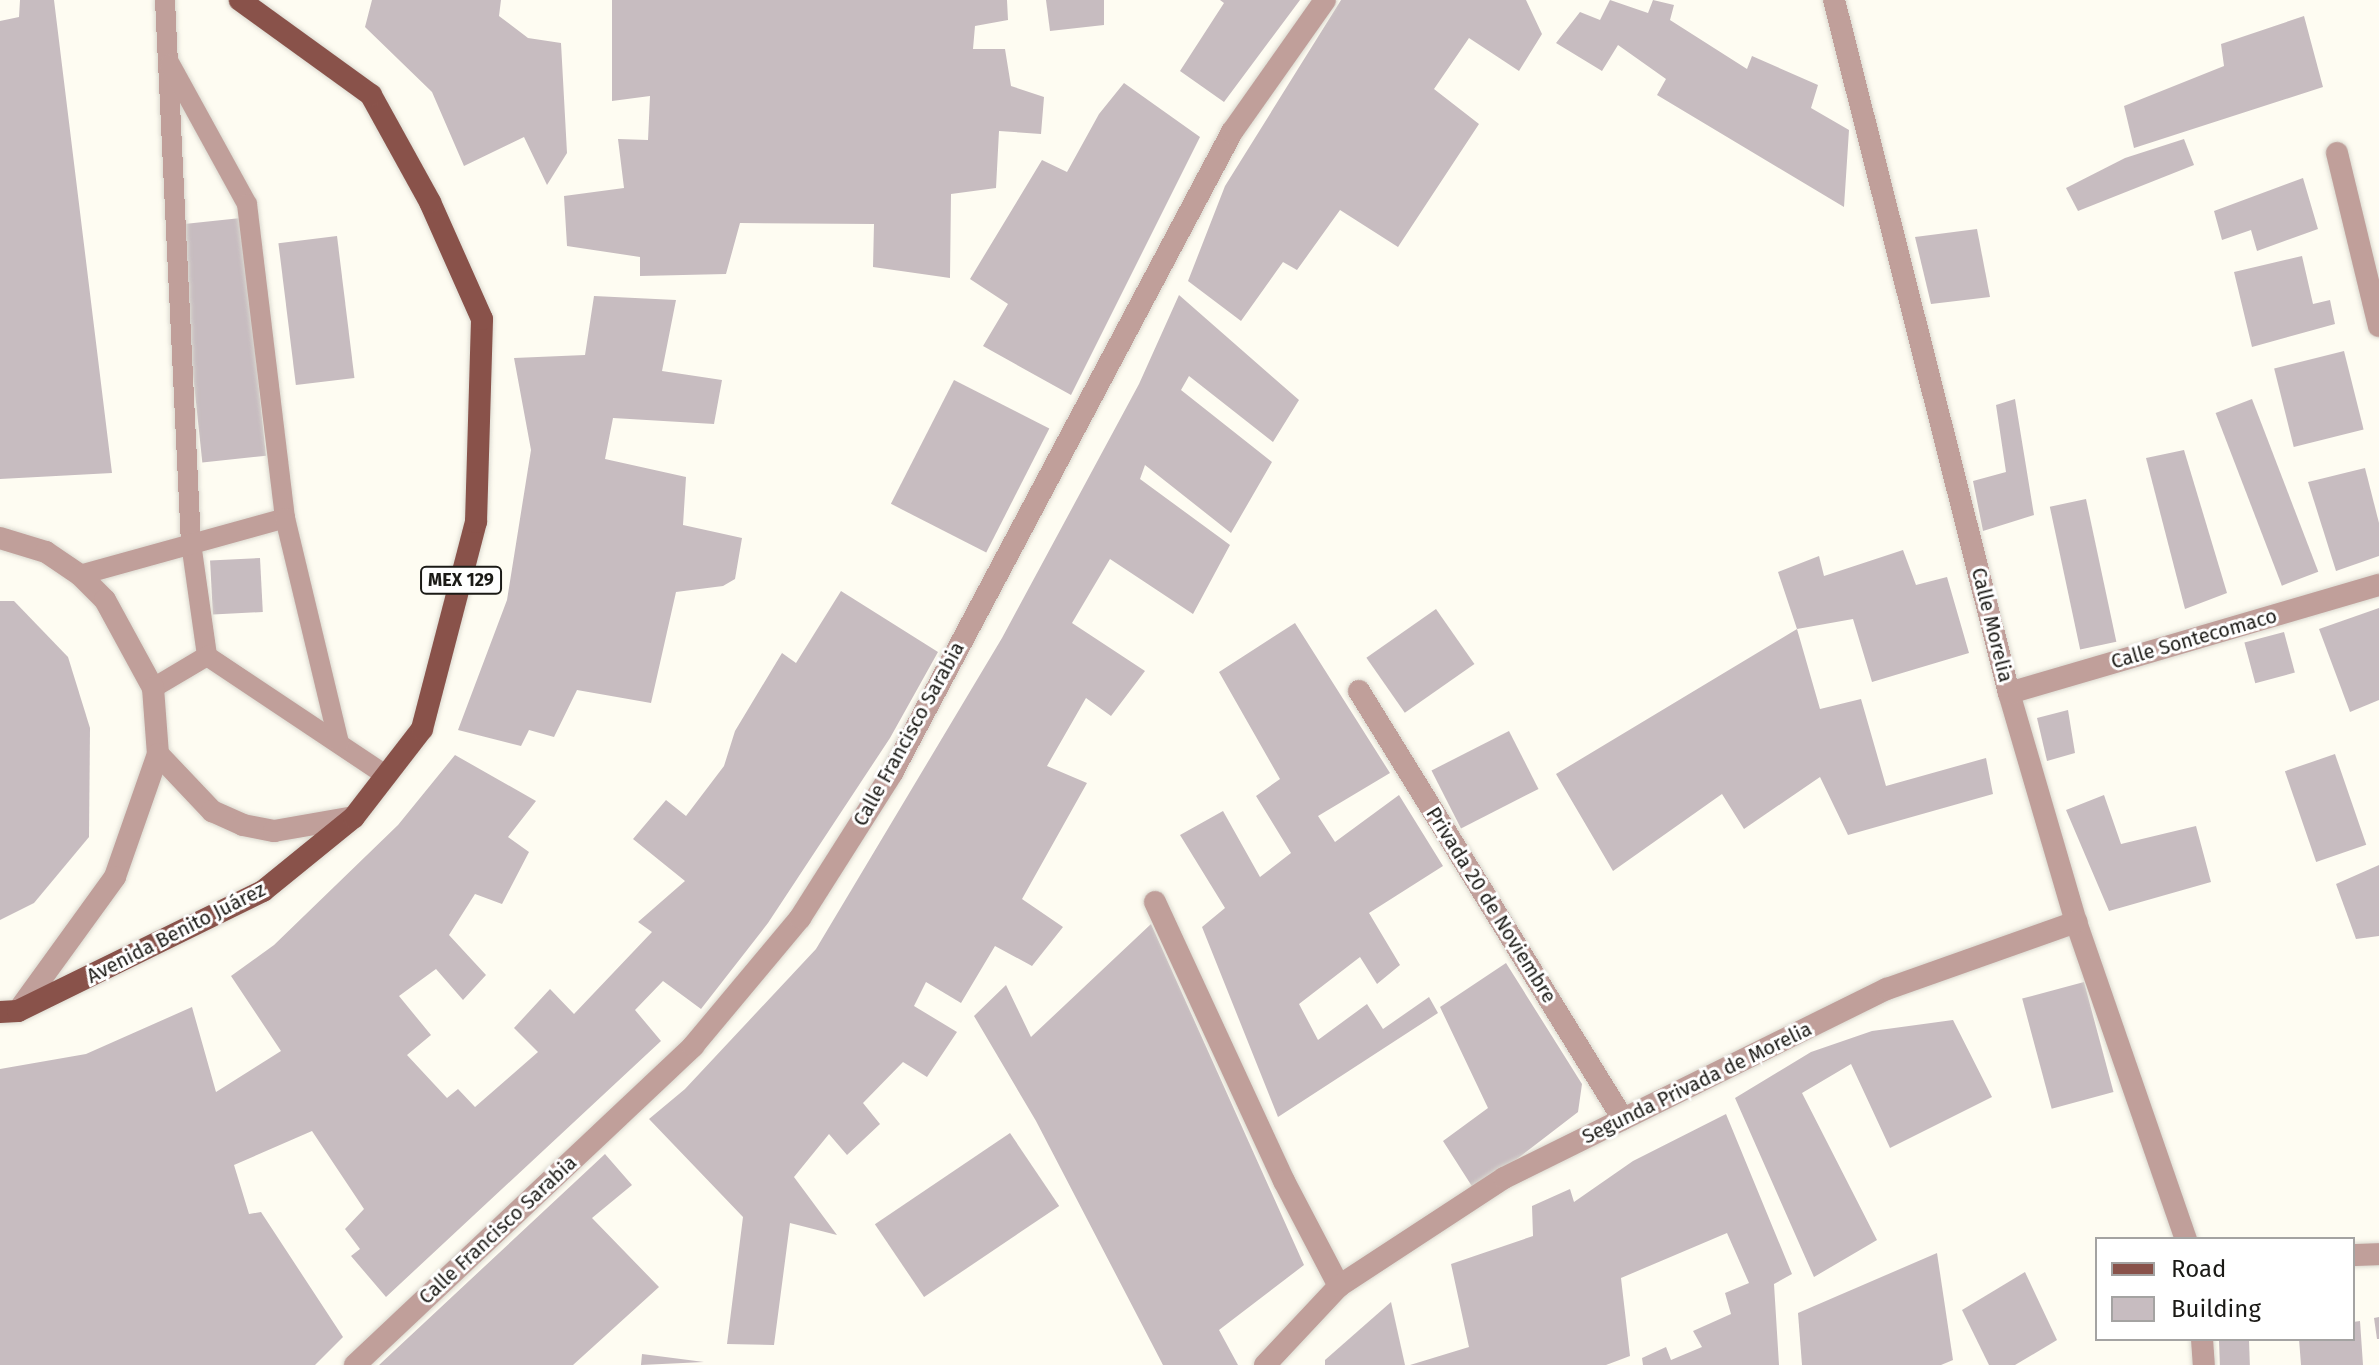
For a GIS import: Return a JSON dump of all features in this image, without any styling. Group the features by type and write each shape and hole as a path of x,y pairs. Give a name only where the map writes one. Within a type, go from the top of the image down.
{"main road":[{"name":"Avenida Benito Juárez","path":"9,1012 263,891 354,817 422,729 476,522 482,319 430,202 371,95 240,0"}],"street":[{"name":"Calle Francisco Sarabia","path":"355,1365 693,1046 800,918 892,773 1232,132 1325,0"},
{"name":"Calle Morelia","path":"1834,0 2009,693 2076,922 2185,1237"},
{"path":"2337,153 2379,326"},
{"path":"0,538 46,552 80,575 105,600 153,688 158,754 115,877 9,1012"},
{"name":"Calle Sontecomaco","path":"2009,693 2379,585"},
{"name":"Privada 20 de Noviembre","path":"1359,691 1623,1119"},
{"path":"158,754 212,811 243,825 274,831 354,817"},
{"path":"1155,902 1284,1181 1339,1286"},
{"name":"Segunda Privada de Morelia","path":"1265,1365 1339,1286 1504,1178 1887,989 2076,922"},
{"path":"2355,1255 2379,1254"},
{"path":"2202,1341 2204,1365"}],"lane":[{"path":"165,0 191,543 207,656 387,776"},
{"path":"166,59 247,204 285,518 339,743"},
{"path":"80,575 285,518"},
{"path":"153,688 207,656"}],"building":[{"path":"20,0 54,0 112,473 0,479 0,21 19,17"},
{"path":"372,0 501,0 499,16 528,38 561,43 567,153 547,185 524,137 464,166 432,92 365,27"},
{"path":"612,0 1007,0 1008,20 975,26 973,49 1005,49 1011,86 1044,97 1041,134 999,131 996,188 951,194 950,278 873,267 874,224 740,223 726,274 640,276 640,257 567,246 564,196 624,188 618,139 648,140 650,96 612,101"},
{"path":"1046,0 1104,0 1104,25 1050,31"},
{"path":"1220,0 1300,0 1224,102 1180,71 1224,3"},
{"path":"1341,0 1526,0 1542,34 1519,71 1469,38 1434,89 1479,124 1398,247 1340,210 1297,270 1283,262 1241,321 1188,281 1225,186"},
{"path":"1610,0 1648,13 1653,0 1674,5 1670,20 1747,69 1752,56 1818,85 1811,108 1849,130 1844,207 1657,95 1666,79 1618,45 1602,71 1556,43 1580,12 1600,20"},
{"path":"2304,16 2323,87 2134,148 2124,106 2224,66 2221,44"},
{"path":"1124,83 1200,137 1071,395 983,346 1008,304 970,279 1042,160 1067,172 1099,114"},
{"path":"2184,139 2194,165 2078,211 2066,188 2125,158"},
{"path":"2303,178 2318,229 2257,251 2251,230 2222,240 2214,211"},
{"path":"241,218 266,456 202,462 177,225"},
{"path":"1977,229 1990,297 1931,304 1915,237"},
{"path":"337,236 354,378 296,385 278,243"},
{"path":"2302,256 2313,304 2330,300 2335,324 2252,347 2234,272"},
{"path":"1179,295 1299,400 1273,442 1189,376 1181,390 1272,462 1231,533 1145,465 1140,479 1230,545 1193,614 1110,559 1072,623 1145,671 1111,716 1086,698 1047,766 1087,783 1022,899 1063,927 1032,966 995,946 961,1003 926,982 914,1006 957,1032 927,1077 903,1062 863,1103 880,1124 847,1155 829,1134 794,1177 837,1235 790,1223 774,1345 727,1344 743,1217 649,1119 685,1089 816,949 1002,638 1139,384"},
{"path":"594,296 676,300 662,371 722,380 714,424 613,418 605,459 686,477 683,525 742,538 735,579 723,586 676,592 651,703 577,690 554,737 529,730 521,746 458,730 507,600 531,450 514,358 585,355"},
{"path":"2344,351 2364,430 2294,447 2274,368"},
{"path":"954,380 1049,429 986,552 891,504"},
{"path":"2015,399 2034,515 1983,531 1973,481 2006,472 1996,405"},
{"path":"2252,399 2318,572 2282,586 2216,413"},
{"path":"2184,450 2227,593 2185,609 2146,458"},
{"path":"2365,468 2379,523 2379,556 2336,571 2308,482"},
{"path":"2086,499 2116,642 2080,650 2050,507"},
{"path":"1903,550 1916,585 1947,577 1969,653 1872,682 1853,619 1797,629 1778,572 1819,556 1824,576"},
{"path":"260,558 263,612 213,615 210,561"},
{"path":"841,591 938,652 890,738 768,923 701,1009 663,981 635,1010 661,1041 386,1297 351,1256 360,1249 345,1229 364,1209 312,1131 234,1165 249,1214 261,1212 343,1337 315,1365 0,1365 0,1069 86,1054 192,1007 216,1092 281,1051 231,976 274,945 398,825 455,755 536,801 508,837 529,852 502,904 475,894 449,935 486,975 463,1000 436,969 399,996 431,1035 407,1055 447,1098 458,1089 475,1107 538,1052 514,1028 550,989 574,1014 652,932 638,922 685,881 633,839 666,800 686,816 724,766 735,731 782,653 796,663"},
{"path":"0,601 14,601 68,657 90,728 89,837 34,903 0,920"},
{"path":"2379,608 2379,700 2350,712 2319,629"},
{"path":"1436,609 1474,664 1405,713 1366,658"},
{"path":"1295,623 1390,773 1318,816 1335,842 1399,795 1443,866 1369,913 1400,965 1377,984 1360,957 1299,1004 1318,1040 1367,1004 1383,1029 1429,997 1438,1013 1278,1117 1202,927 1225,908 1180,835 1223,811 1260,877 1291,853 1256,796 1280,779 1219,672"},
{"path":"1797,629 1820,709 1861,699 1886,786 1986,758 1993,794 1848,835 1820,777 1744,829 1722,794 1613,871 1556,774"},
{"path":"2284,632 2295,673 2255,683 2244,643"},
{"path":"2068,710 2075,753 2047,761 2037,718"},
{"path":"1509,731 1539,789 1461,828 1431,770"},
{"path":"2335,754 2366,845 2316,862 2285,771"},
{"path":"2104,795 2121,844 2196,826 2211,882 2109,911 2066,810"},
{"path":"2379,865 2379,936 2356,939 2336,884"},
{"path":"1151,924 1304,1265 1219,1330 1238,1365 1163,1365 1036,1121 974,1016 1006,985 1031,1037"},
{"path":"1506,963 1582,1084 1578,1112 1475,1191 1443,1141 1488,1108 1440,1007"},
{"path":"2084,982 2114,1092 2052,1109 2022,999"},
{"path":"1953,1020 1992,1097 1890,1148 1851,1064 1802,1093 1877,1240 1814,1277 1735,1098 1811,1052 1872,1031"},
{"path":"1726,1114 1792,1274 1774,1284 1779,1365 1643,1365 1642,1358 1666,1347 1671,1360 1702,1347 1693,1331 1731,1314 1725,1293 1749,1283 1727,1233 1621,1278 1630,1356 1606,1365 1410,1365 1469,1347 1451,1264 1533,1236 1532,1206 1570,1189 1574,1202 1633,1161"},
{"path":"1010,1133 1059,1206 924,1297 875,1224"},
{"path":"605,1154 632,1185 592,1218 659,1287 573,1365 379,1365"},
{"path":"1937,1253 1953,1360 1941,1365 1802,1365 1798,1313"},
{"path":"2025,1272 2057,1340 2015,1365 1989,1365 1962,1310"},
{"path":"1391,1302 1405,1365 1325,1365 1325,1360"},
{"path":"2379,1317 2379,1339 2377,1339 2374,1318"},
{"path":"2360,1321 2363,1365 2301,1365 2299,1341 2355,1341 2355,1322"},
{"path":"2219,1341 2249,1341 2250,1365 2220,1365"},
{"path":"642,1354 704,1362 641,1365"}]}
